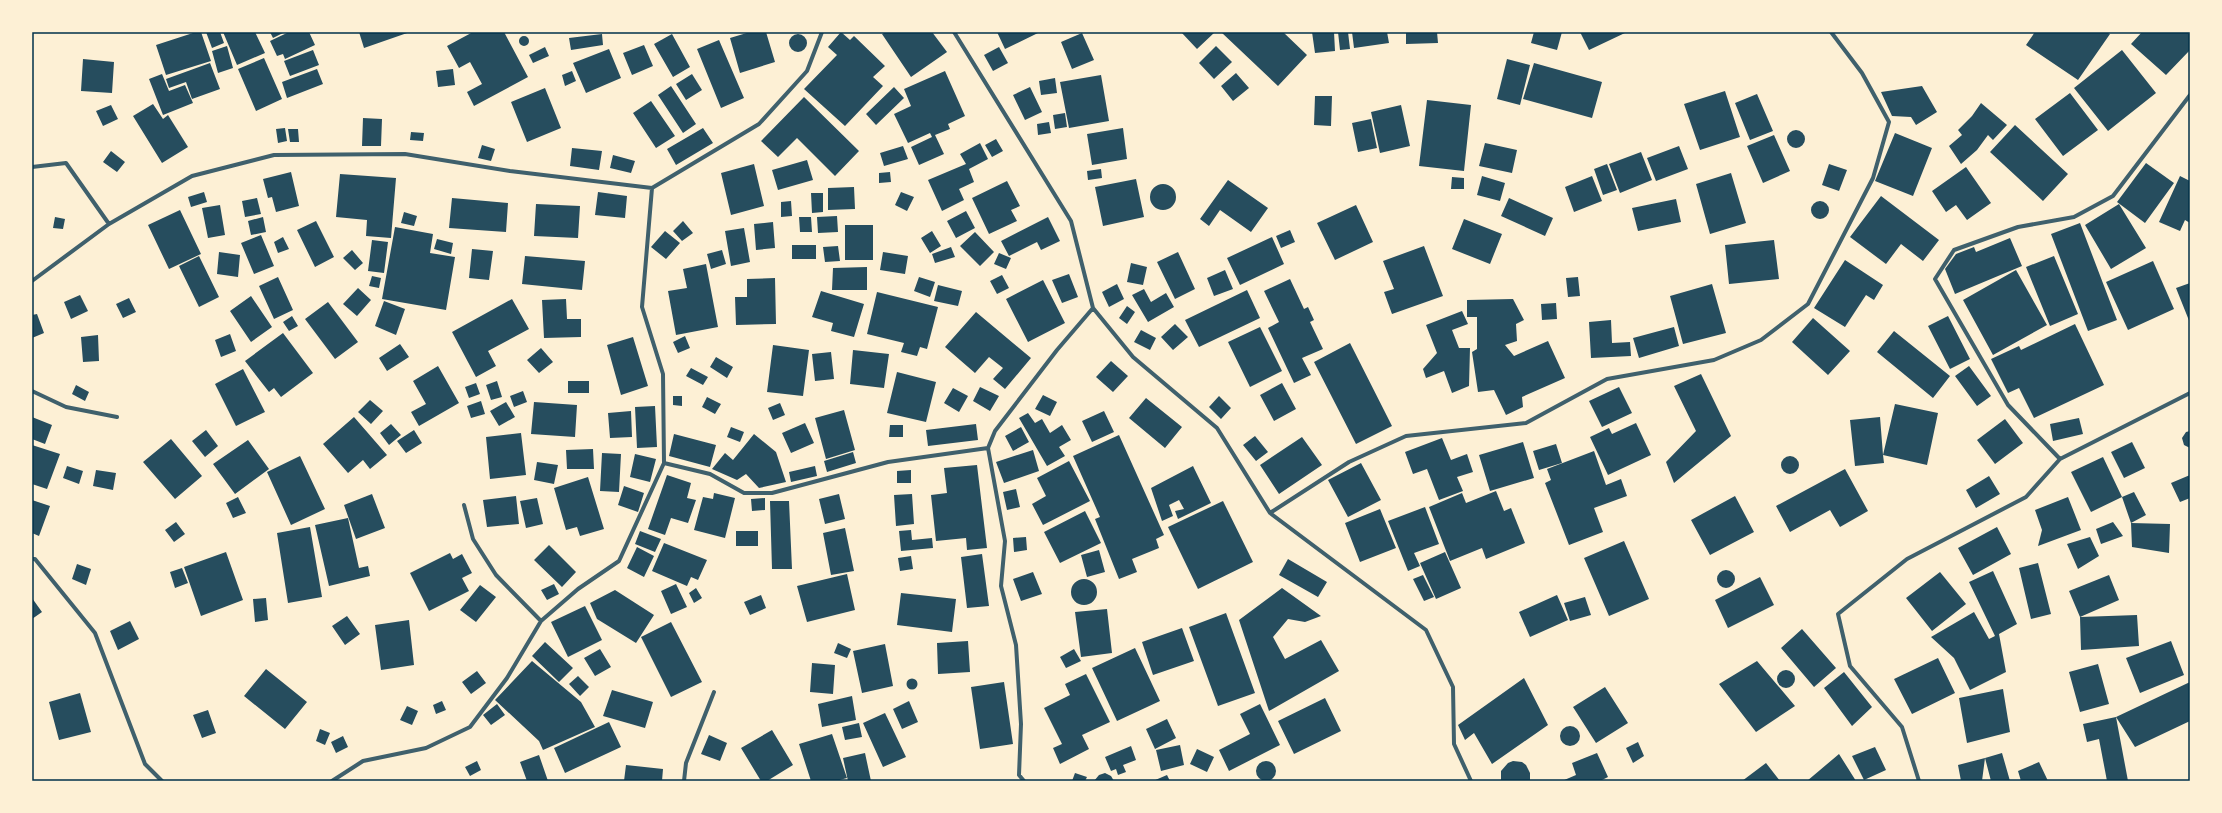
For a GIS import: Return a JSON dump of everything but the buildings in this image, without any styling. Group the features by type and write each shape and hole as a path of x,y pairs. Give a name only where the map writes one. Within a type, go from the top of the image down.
{"street":[{"path":"32,281 109,224 192,176 274,155 405,154 510,171 652,188 760,124 807,71 822,32"},
{"path":"954,32 1071,221 1093,308 1133,357 1217,428 1270,513 1426,630 1452,687 1454,744 1471,781"},
{"path":"1270,513 1349,462 1406,436 1526,423 1607,379 1714,360 1761,340 1808,304 1873,178 1889,122 1862,72 1831,32"},
{"path":"2060,459 2008,406 1935,279 1954,250 2018,227 2074,217 2113,196 2190,94"},
{"path":"32,167 66,163 109,224"},
{"path":"332,781 363,761 426,748 470,727 507,678 541,621 578,589 619,562 664,463 663,374 642,307 652,188"},
{"path":"1024,781 1019,775 1021,724 1016,645 1001,586 1006,541 988,448 995,431 1057,350 1093,308"},
{"path":"32,391 66,407 117,417"},
{"path":"1920,781 1902,727 1850,666 1838,614 1907,559 2026,497 2060,459 2190,393"},
{"path":"664,463 710,474 744,493 772,493 888,462 988,448"},
{"path":"464,504 473,539 496,575 541,621"},
{"path":"32,559 35,559 95,633 145,764 162,781"},
{"path":"684,781 686,763 714,692"}]}
